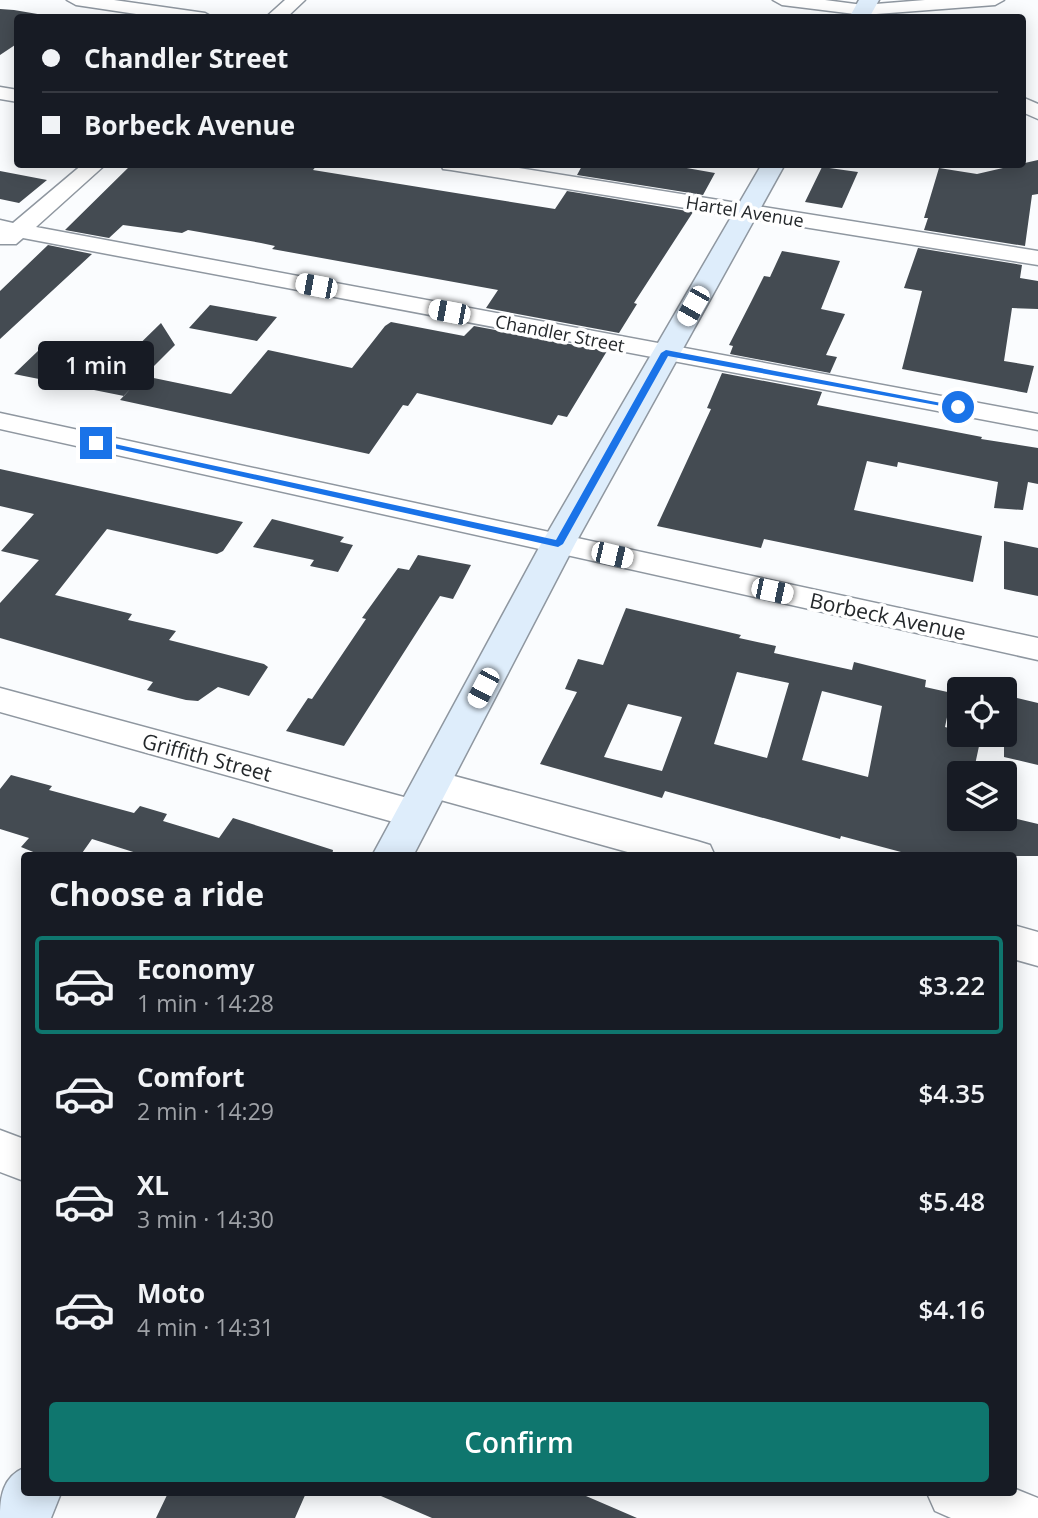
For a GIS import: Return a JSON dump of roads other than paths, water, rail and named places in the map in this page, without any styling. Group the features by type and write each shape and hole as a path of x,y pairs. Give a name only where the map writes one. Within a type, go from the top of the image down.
{"main road":[{"path":"394,852 558,544 772,168"},
{"path":"19,1518 31,1496"}],"street":[{"path":"76,0 176,14"},
{"path":"279,14 296,0"},
{"path":"782,0 867,11 995,0"},
{"path":"0,246 10,229 91,168"},
{"name":"Hartel Avenue","path":"476,168 1038,258"},
{"name":"Chandler Street","path":"10,229 1038,422"},
{"name":"Borbeck Avenue","path":"0,421 1038,649"},
{"name":"Griffith Street","path":"0,700 424,799 678,852"},
{"path":"1017,943 1038,949"},
{"path":"0,1151 21,1159"},
{"path":"962,1496 1024,1518"}]}
